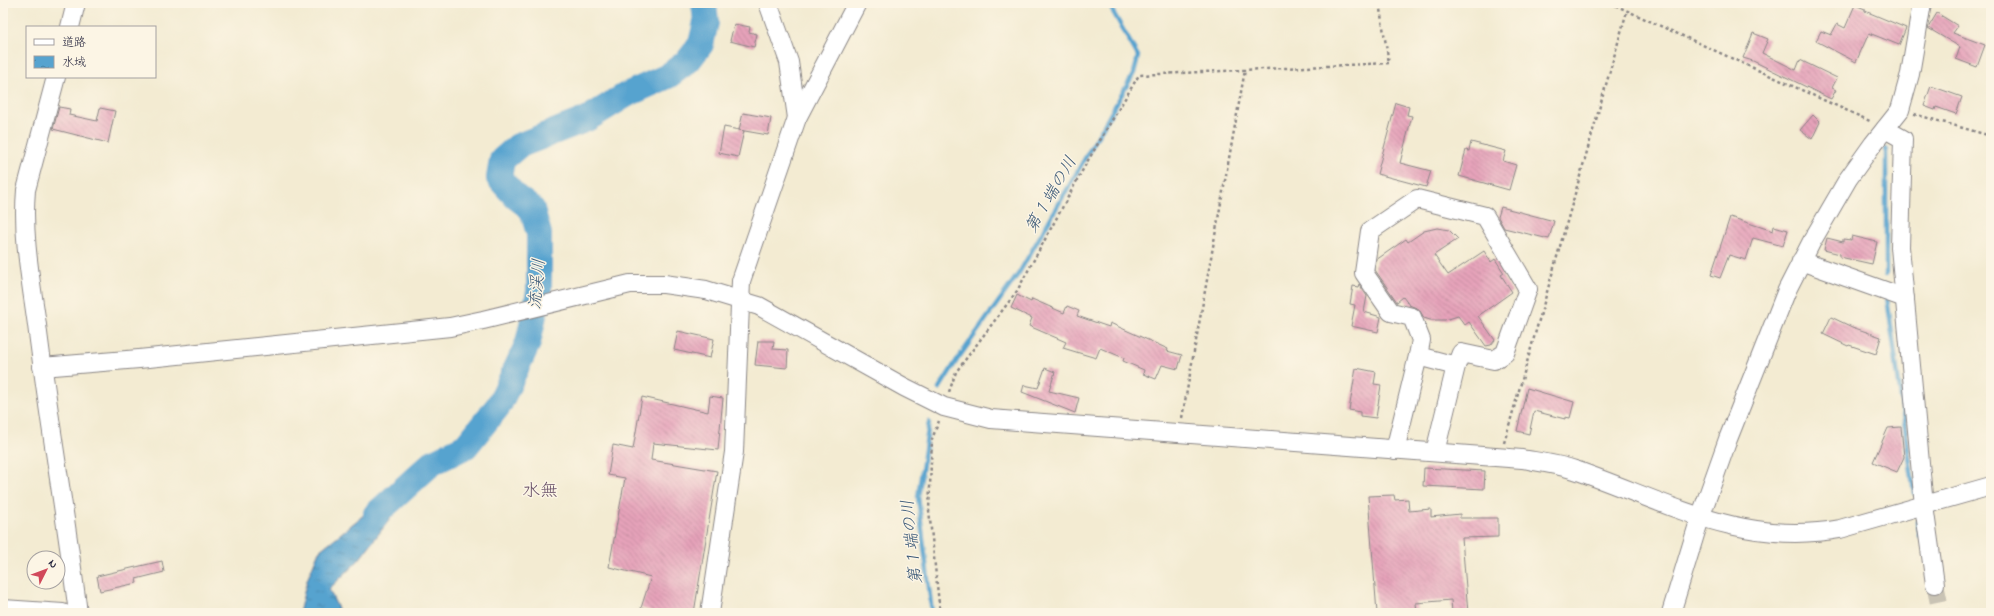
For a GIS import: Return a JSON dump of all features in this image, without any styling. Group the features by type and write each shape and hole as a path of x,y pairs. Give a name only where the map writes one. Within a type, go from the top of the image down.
{"street":[{"path":"70,26 76,3"},
{"path":"768,3 789,62 797,118"},
{"path":"710,613 734,452 741,281 797,118 857,3"},
{"path":"1671,613 1700,518 1731,432 1787,290 1801,261 1848,179 1900,110 1910,74 1922,3"},
{"path":"56,78 26,190 24,208 25,232 42,367 78,613"},
{"path":"1885,129 1903,139 1900,247 1924,506 1935,584"},
{"path":"1394,450 1421,340 1412,317 1391,312 1364,273 1370,231 1417,199 1485,216 1528,289 1504,353 1494,360 1461,353 1456,366 1435,452"},
{"path":"1801,261 1905,298"},
{"path":"42,367 139,359 450,326 483,320 630,284 649,283 706,290 759,306 904,387 944,407 991,419 1522,459 1573,469 1700,518 1762,532 1816,533 1840,529 1991,486"},
{"path":"1418,356 1456,366"},
{"path":"3,609 63,613"}],"path":[{"path":"940,613 929,510 932,439 956,372 1017,291 1087,162 1138,75 1389,62 1379,3"},
{"path":"1610,3 1885,129"},
{"path":"1497,457 1506,438 1627,11"},
{"path":"1179,434 1245,70"},
{"path":"1900,110 1991,136"}],"water":[{"path":"402,484 403,502 358,561 329,589 340,613 299,613 307,580 319,551"}],"building":[{"path":"1855,5 1865,9 1865,11 1906,28 1899,45 1869,33 1856,62 1816,41 1821,31 1831,35 1837,24 1845,28"},
{"path":"1937,13 1958,26 1953,33 1985,45 1977,67 1956,59 1960,47 1928,28"},
{"path":"734,24 750,27 749,32 757,34 754,47 730,41"},
{"path":"1753,33 1768,39 1762,53 1796,70 1800,60 1837,78 1832,88 1836,90 1831,99 1753,61 1743,58"},
{"path":"1931,86 1962,97 1956,114 1936,107 1935,110 1924,106"},
{"path":"1396,103 1409,107 1407,115 1412,116 1400,163 1431,171 1426,187 1377,174"},
{"path":"59,107 70,109 69,115 97,121 100,108 115,111 108,143 53,129"},
{"path":"743,113 771,118 768,135 739,130"},
{"path":"1813,115 1820,122 1812,139 1800,130"},
{"path":"724,127 744,131 738,157 719,153"},
{"path":"1471,142 1506,151 1503,161 1516,165 1509,190 1459,176 1466,150 1469,151"},
{"path":"1501,207 1554,221 1549,239 1504,228 1498,217"},
{"path":"1730,217 1773,231 1774,226 1788,230 1783,246 1753,238 1746,260 1729,255 1720,278 1711,275"},
{"path":"1437,228 1449,230 1458,239 1434,255 1448,275 1484,251 1491,262 1495,259 1504,273 1501,275 1512,292 1478,316 1495,340 1491,345 1486,346 1469,322 1465,325 1458,316 1445,320 1430,320 1424,318 1419,309 1409,305 1403,297 1397,302 1375,270 1376,260 1406,239 1408,242 1424,231"},
{"path":"1852,236 1877,242 1872,264 1840,257 1840,254 1824,250 1827,238 1843,242 1843,239 1851,240"},
{"path":"1359,284 1367,296 1364,312 1381,317 1378,332 1351,326 1355,305 1350,304 1353,286 1358,287"},
{"path":"1017,295 1031,302 1032,299 1064,313 1067,306 1079,311 1077,316 1109,327 1110,323 1168,349 1167,351 1182,355 1178,369 1162,365 1156,379 1143,374 1144,370 1123,361 1124,358 1100,348 1096,358 1063,348 1066,342 1029,326 1032,318 1011,308"},
{"path":"1831,317 1852,327 1881,337 1876,354 1849,345 1848,346 1823,334"},
{"path":"678,331 714,339 710,358 674,350"},
{"path":"758,341 774,341 773,349 788,350 787,368 755,365"},
{"path":"1045,368 1055,372 1049,391 1079,398 1075,413 1022,392 1024,385 1038,388"},
{"path":"1356,368 1376,372 1374,384 1381,385 1376,418 1360,416 1360,412 1349,410"},
{"path":"1527,388 1574,402 1570,418 1565,417 1565,419 1534,411 1529,434 1517,431"},
{"path":"710,396 723,398 718,450 653,443 651,460 717,471 694,613 657,613 641,608 651,577 609,567 625,478 608,475 613,445 633,449 642,397 708,412"},
{"path":"1901,427 1904,457 1897,472 1873,462 1888,428"},
{"path":"1424,468 1485,471 1484,489 1423,486"},
{"path":"1394,495 1395,500 1408,499 1409,511 1431,509 1431,517 1460,514 1460,518 1498,518 1498,537 1462,538 1468,613 1452,613 1451,600 1416,603 1417,613 1377,613 1368,496"},
{"path":"162,561 164,572 136,579 137,583 100,591 97,576"}],"waterway":[{"name":"流渓川","path":"376,514 432,463 466,446 499,405 528,343 539,292 539,234 532,209 516,197 499,178 502,160 518,146 587,119 626,95 668,76 688,61 701,44 706,22 704,3"},
{"name":"第１端の川","path":"939,389 957,360 1019,273 1134,73 1138,56 1108,3"},
{"path":"1886,149 1886,274"},
{"path":"1887,298 1914,493"},
{"name":"第１端の川","path":"929,422 918,497 932,613"},
{"path":"1917,522 1919,536"}],"tunnel":[{"path":"1935,584 1941,613"}],"district":[{"name":"水無","path":"540,490"}]}
